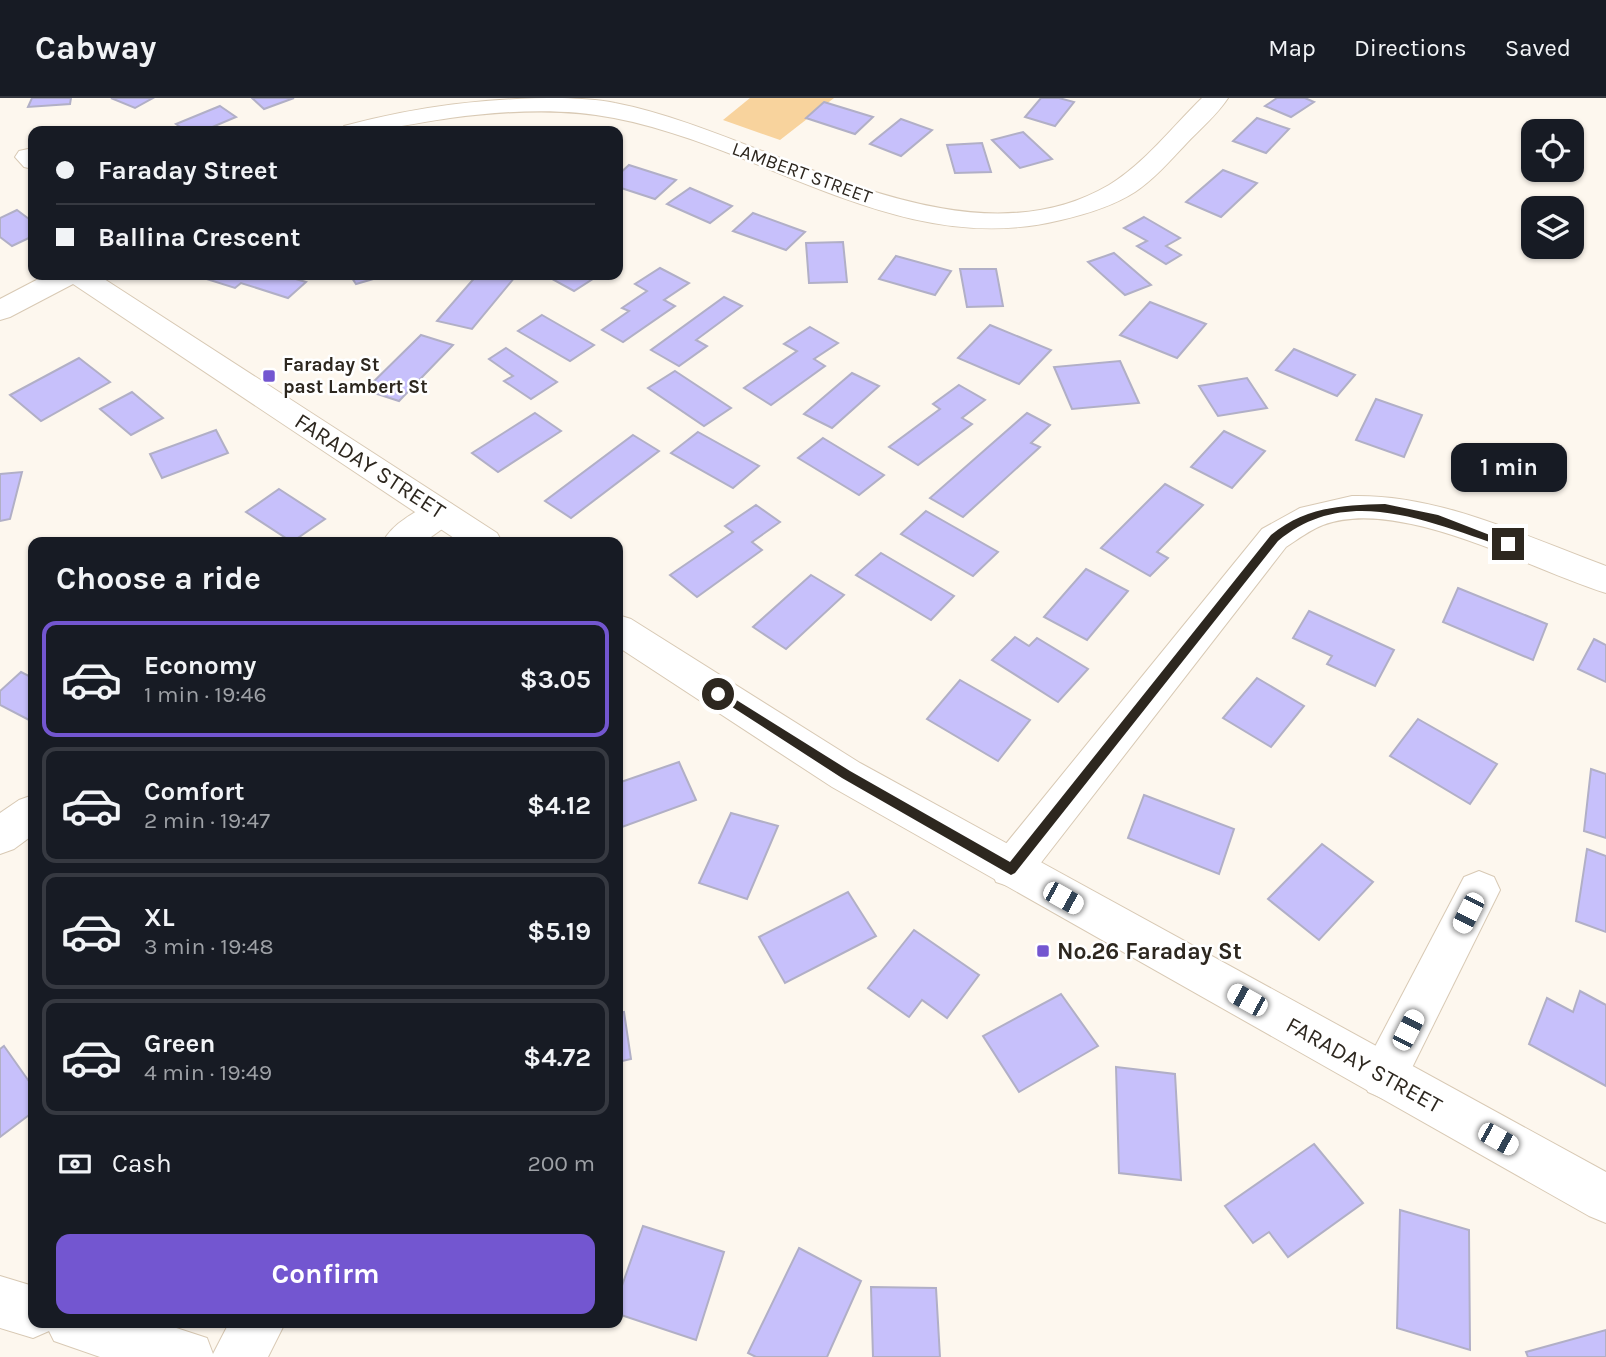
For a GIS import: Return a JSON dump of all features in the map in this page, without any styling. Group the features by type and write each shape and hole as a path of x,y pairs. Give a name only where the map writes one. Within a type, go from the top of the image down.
{"street":[{"name":"LAMBERT STREET","path":"370,126 405,116 477,104 551,101 613,110 684,130 926,215 975,220 1023,220 1073,210 1117,192 1136,178 1216,98"},
{"path":"0,311 58,280"},
{"name":"FARADAY STREET","path":"87,280 477,537"},
{"path":"1011,869 1275,538 1302,519 1339,508 1385,507 1408,511 1435,517 1606,580"},
{"path":"407,537 440,513"},
{"name":"FARADAY STREET","path":"623,632 846,775 1606,1199"},
{"path":"0,836 28,816"},
{"path":"1384,1076 1479,890"},
{"path":"0,1302 28,1310"},
{"path":"89,1328 188,1357"},
{"path":"238,1357 257,1328"}],"shaded area":[{"path":"750,98 834,98 780,140 723,120"}],"building":[{"path":"32,98 71,98 70,104 28,107"},
{"path":"111,98 153,98 135,108"},
{"path":"252,98 294,98 264,109"},
{"path":"1041,98 1059,98 1074,102 1055,126 1025,117"},
{"path":"1277,98 1305,98 1314,102 1291,117 1265,106"},
{"path":"824,102 873,117 855,134 806,118"},
{"path":"220,106 236,117 215,126 176,124"},
{"path":"1257,118 1289,129 1266,153 1233,141"},
{"path":"901,119 932,130 901,156 870,144"},
{"path":"1023,132 1052,159 1020,168 992,140"},
{"path":"982,143 991,172 955,173 947,145"},
{"path":"629,165 676,180 655,199 623,189 623,170"},
{"path":"1223,170 1257,183 1221,217 1186,202"},
{"path":"690,188 732,206 710,223 667,204"},
{"path":"17,210 28,218 28,238 12,246 0,237 0,218"},
{"path":"753,213 805,232 786,250 733,231"},
{"path":"1144,217 1180,238 1166,246 1181,255 1166,264 1137,246 1147,241 1124,228"},
{"path":"843,242 847,282 809,283 806,243"},
{"path":"1114,253 1151,285 1125,295 1088,262"},
{"path":"896,256 951,271 935,295 879,279"},
{"path":"660,268 689,283 664,300 675,306 623,342 602,330 629,311 622,308 647,291 635,284"},
{"path":"960,269 996,269 1003,306 967,307"},
{"path":"210,280 306,282 288,298 241,283 235,288"},
{"path":"353,280 370,280 356,284"},
{"path":"473,280 513,280 472,329 437,321"},
{"path":"554,280 591,280 574,291"},
{"path":"724,297 742,306 696,340 707,346 679,366 651,350"},
{"path":"1150,302 1206,324 1177,358 1120,335"},
{"path":"542,315 594,345 570,361 518,331"},
{"path":"990,325 1051,350 1019,384 958,358"},
{"path":"810,327 838,343 814,359 825,366 771,405 744,388 797,351 784,344"},
{"path":"421,335 453,345 399,401 365,390"},
{"path":"506,348 557,382 531,399 504,381 513,376 489,359"},
{"path":"1294,349 1355,375 1337,396 1276,370"},
{"path":"79,358 110,382 41,421 10,395"},
{"path":"1120,361 1139,403 1072,409 1054,367"},
{"path":"675,371 731,408 704,426 648,388"},
{"path":"852,373 879,386 832,428 804,414"},
{"path":"1247,378 1267,408 1218,416 1199,386"},
{"path":"959,385 985,400 962,418 972,424 918,465 889,447 940,409 933,404"},
{"path":"132,392 163,418 131,435 100,409"},
{"path":"1376,399 1422,415 1404,457 1356,440"},
{"path":"535,413 561,431 498,472 472,453"},
{"path":"1027,413 1050,425 1031,443 1040,447 963,517 930,498"},
{"path":"216,430 228,453 162,478 150,454"},
{"path":"1224,431 1265,451 1232,488 1191,467"},
{"path":"698,432 759,466 733,488 671,453"},
{"path":"633,435 659,451 571,518 545,501"},
{"path":"823,438 884,475 859,495 798,458"},
{"path":"22,472 10,519 0,521 0,474"},
{"path":"1165,484 1203,505 1157,552 1168,558 1150,576 1101,548"},
{"path":"279,489 325,519 299,537 284,537 246,512"},
{"path":"756,505 780,522 752,542 762,550 697,597 670,575 733,532 725,526"},
{"path":"926,511 998,552 973,576 901,534"},
{"path":"881,553 954,596 931,620 856,575"},
{"path":"1086,569 1128,591 1087,640 1044,617"},
{"path":"811,575 844,595 786,649 753,627"},
{"path":"1458,588 1547,624 1533,660 1443,622"},
{"path":"1309,611 1394,650 1375,686 1327,664 1332,656 1293,638"},
{"path":"1015,637 1029,646 1037,638 1088,669 1058,702 992,660"},
{"path":"1594,639 1606,645 1606,682 1578,669"},
{"path":"21,672 28,676 28,719 0,705 0,691"},
{"path":"1257,678 1304,706 1271,747 1223,718"},
{"path":"960,680 1030,720 998,761 927,719"},
{"path":"1418,719 1497,764 1470,804 1390,756"},
{"path":"679,762 696,800 623,827 623,781"},
{"path":"1591,769 1606,774 1606,838 1584,831"},
{"path":"1144,795 1234,829 1219,874 1128,838"},
{"path":"731,813 778,826 747,899 699,883"},
{"path":"1322,844 1373,882 1319,940 1268,899"},
{"path":"1587,849 1606,856 1606,932 1576,921"},
{"path":"848,892 876,936 785,983 759,937"},
{"path":"914,930 979,975 947,1018 922,1000 909,1017 868,988"},
{"path":"1580,991 1606,1005 1606,1086 1529,1044 1547,998 1573,1012"},
{"path":"1061,994 1098,1046 1019,1092 983,1036"},
{"path":"623,1012 631,1059 623,1061"},
{"path":"4,1046 28,1080 28,1116 0,1137 0,1049"},
{"path":"1116,1067 1175,1074 1181,1180 1119,1173"},
{"path":"1314,1144 1363,1203 1288,1257 1269,1232 1253,1243 1225,1206"},
{"path":"1400,1210 1469,1230 1470,1350 1397,1328"},
{"path":"643,1226 724,1252 696,1340 623,1316 623,1283"},
{"path":"799,1248 861,1281 827,1357 756,1357 748,1353"},
{"path":"871,1287 936,1288 940,1357 873,1357"},
{"path":"1606,1330 1606,1357 1528,1357 1526,1352"}],"place":[{"name":"Faraday St past Lambert St","path":"269,376"},
{"name":"No.26 Faraday St","path":"1043,951"}],"route":[{"path":"718,694 846,775 1011,869 1275,538 1289,526 1316,513 1339,508 1385,507 1435,517 1508,544"}]}
